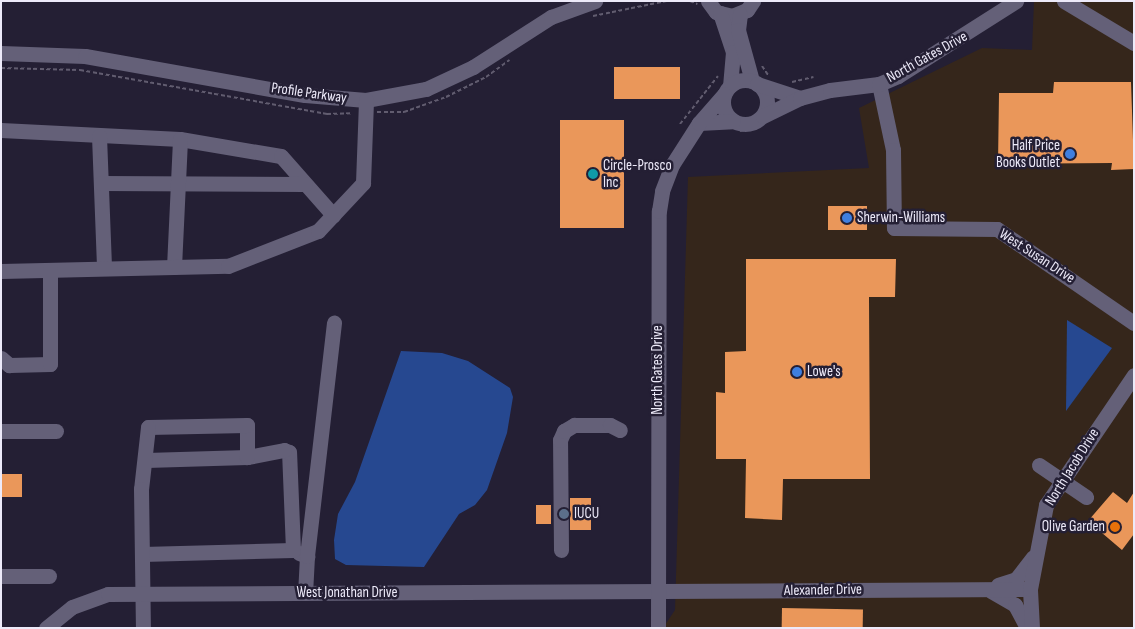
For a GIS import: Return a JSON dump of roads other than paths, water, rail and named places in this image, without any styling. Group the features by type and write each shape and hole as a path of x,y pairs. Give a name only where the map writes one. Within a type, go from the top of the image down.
{"street":[{"name":"Profile Parkway","path":"1,53 86,56 305,95 366,100 426,89 473,67 551,17 596,1"},
{"path":"699,123 733,121 752,124 763,116 767,102 755,83 738,30 740,14 753,1"},
{"name":"North Gates Drive","path":"763,116 800,98 830,90 879,84 898,76 1016,1"},
{"path":"1064,1 1134,43"},
{"path":"705,5 720,13 740,14"},
{"path":"720,13 733,52 725,112 733,121"},
{"path":"727,90 740,81 755,83 800,98"},
{"name":"West Susan Drive","path":"879,84 893,150 894,228 997,229 1134,323"},
{"name":"North Gates Drive","path":"658,628 659,211 662,191 672,166 699,123 727,90"},
{"path":"1,270 228,266 318,231 362,183 366,100"},
{"path":"1,130 180,139 281,156 333,215"},
{"path":"99,136 104,268"},
{"path":"174,267 180,139"},
{"path":"101,184 305,184"},
{"path":"1,358 9,365 50,364 50,270"},
{"path":"300,553 334,324"},
{"name":"North Jacob Drive","path":"1032,628 1030,588 1046,505 1061,479 1134,375"},
{"path":"143,628 141,489 146,460 148,428 247,425 247,457"},
{"path":"561,550 560,440 564,431 574,425 610,425 620,430"},
{"path":"1,430 56,430"},
{"path":"146,460 247,457 284,450 289,452 305,593"},
{"path":"1039,465 1086,497"},
{"name":"Alexander Drive","path":"987,589 1016,579 1026,570 1040,535"},
{"path":"142,554 300,553"},
{"path":"1,576 49,576"},
{"name":"Alexander Drive","path":"659,589 1030,588"},
{"name":"West Jonathan Drive","path":"46,628 88,599 108,594 659,589"},
{"name":"Alexander Drive","path":"987,589 1005,596 1015,605 1028,628"}],"water":[{"path":"1067,320 1112,348 1066,411"},
{"path":"401,351 442,353 468,361 510,388 513,397 507,433 487,490 475,505 459,514 424,567 346,565 335,559 334,540 338,514 355,482"}],"place":[{"name":"Half Price Books Outlet","path":"1070,154"},
{"name":"Circle-Prosco Inc","path":"593,174"},
{"name":"Sherwin-Williams","path":"847,218"},
{"name":"Lowe's","path":"797,372"},
{"name":"IUCU","path":"564,514"},
{"name":"Olive Garden","path":"1115,527"}]}
